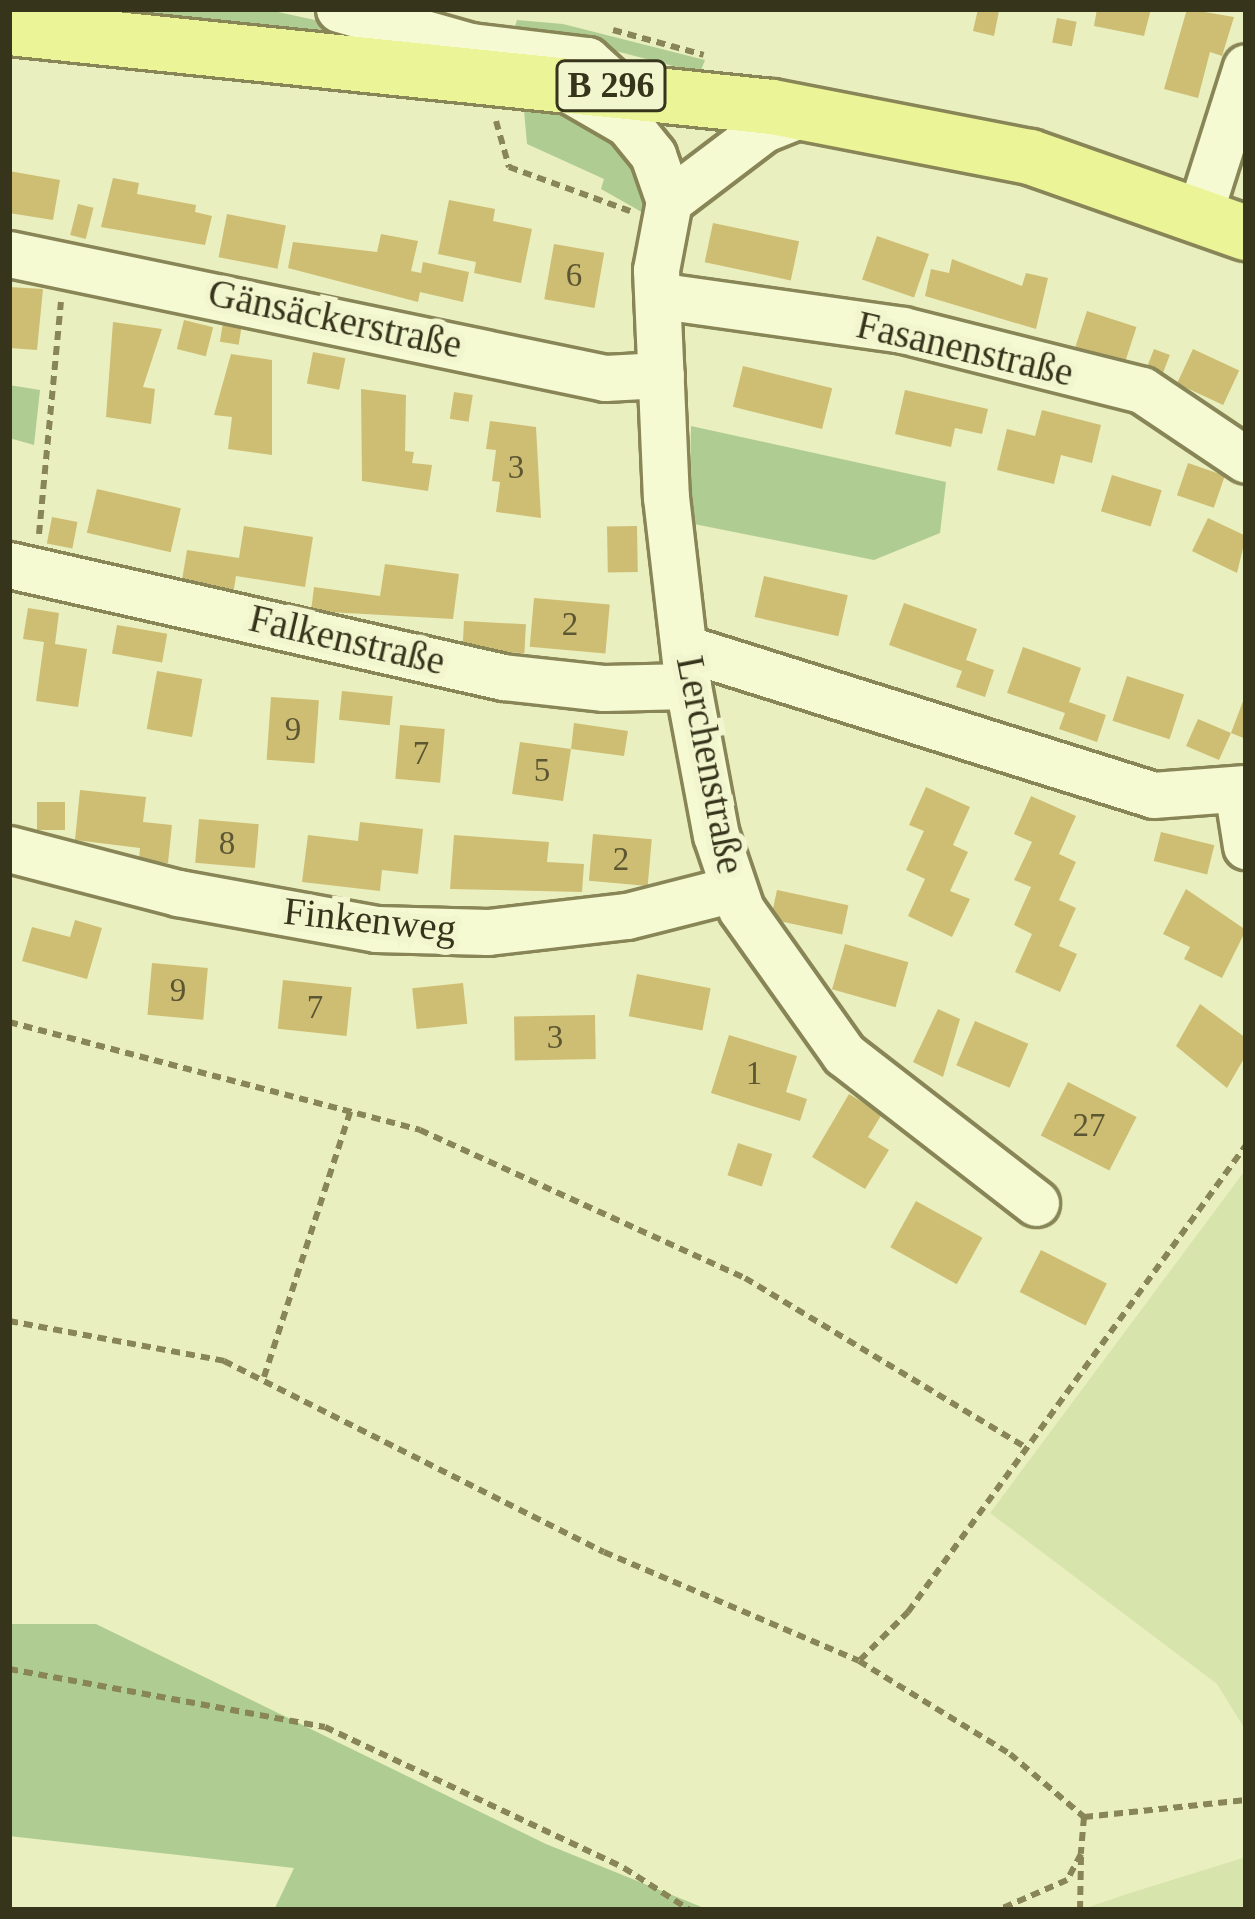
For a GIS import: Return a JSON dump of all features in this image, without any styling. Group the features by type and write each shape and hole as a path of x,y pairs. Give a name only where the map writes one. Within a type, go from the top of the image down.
{"main road":[{"name":"B 296","path":"9,28 518,92 616,86 804,113 1030,157 1222,224"}],"street":[{"path":"339,9 471,46 587,60 616,86"},
{"path":"1222,224 1246,67"},
{"name":"Lerchenstraße","path":"518,92 628,124 653,155 665,216 661,375 665,497 688,668 733,889 844,1054 1036,1203"},
{"path":"665,216 764,129 804,113"},
{"name":"Gänsäckerstraße","path":"9,254 64,261 605,378 661,375"},
{"name":"Fasanenstraße","path":"662,296 903,330 1142,390 1246,460"},
{"name":"Falkenstraße","path":"23,566 503,677 604,688 688,668"},
{"path":"688,668 1153,795 1241,789 1246,846"},
{"name":"Finkenweg","path":"9,850 178,893 376,929 488,932 603,919 733,889"}],"path":[{"path":"607,29 710,57"},
{"path":"518,92 497,142 509,166 625,205 640,226 665,216"},
{"path":"23,566 64,261"},
{"path":"9,1022 419,1130 746,1278 1027,1448"},
{"path":"264,1378 350,1112"},
{"path":"860,1661 908,1612 1246,1145"},
{"path":"9,1321 154,1343 264,1378 604,1552 860,1661 1010,1754 1084,1817 1246,1800"},
{"path":"9,1669 325,1727 624,1868 690,1910"},
{"path":"1080,1910 1084,1817"},
{"path":"998,1910 1066,1880 1081,1854"}],"green space":[{"path":"57,9 264,9 352,28 349,40"},
{"path":"517,20 563,24 705,60 700,73 589,44 511,38"},
{"path":"523,99 621,134 649,179 647,215 601,189 604,179 527,144"},
{"path":"9,385 40,390 34,445 9,438"},
{"path":"691,426 946,482 940,533 874,560 689,523"},
{"path":"1246,1169 1246,1731 1217,1684 990,1513"},
{"path":"9,1624 96,1624 546,1844 709,1910 274,1910 294,1868 9,1836"},
{"path":"1246,1857 1246,1910 1080,1910 1130,1893"}],"building":[{"path":"978,9 999,11 994,36 973,31"},
{"path":"1097,9 1151,9 1144,36 1094,26"},
{"path":"1187,9 1234,17 1222,56 1210,52 1198,98 1164,89"},
{"path":"1057,18 1077,22 1072,46 1052,43"},
{"path":"9,171 60,180 53,220 9,213"},
{"path":"113,178 139,183 137,194 196,205 195,212 212,216 205,245 101,227"},
{"path":"449,200 495,209 493,221 532,229 521,283 474,273 476,262 438,254"},
{"path":"78,204 94,208 86,239 70,235"},
{"path":"227,214 286,225 278,269 219,257"},
{"path":"713,223 799,241 791,280 705,262"},
{"path":"381,234 418,241 411,271 421,273 423,262 469,272 463,302 420,292 418,302 288,268 293,242 377,252"},
{"path":"877,236 929,254 914,297 862,279"},
{"path":"554,244 604,253 595,308 544,299"},
{"path":"952,259 1022,286 1026,273 1048,278 1036,329 925,296 931,269 949,273"},
{"path":"9,287 43,289 37,350 9,348"},
{"path":"1087,311 1136,327 1123,367 1074,351"},
{"path":"224,316 243,319 239,345 220,342"},
{"path":"184,320 213,327 206,356 177,349"},
{"path":"113,322 162,329 143,387 155,389 151,424 106,417"},
{"path":"1154,349 1170,355 1160,380 1144,374"},
{"path":"1193,349 1239,371 1223,405 1177,383"},
{"path":"313,352 345,358 339,390 307,383"},
{"path":"231,354 272,360 272,455 228,449 232,417 214,415"},
{"path":"743,366 832,388 822,429 733,407"},
{"path":"361,389 406,395 405,451 414,452 412,463 432,465 428,491 362,481"},
{"path":"905,390 988,409 982,434 955,428 951,447 895,434"},
{"path":"454,392 473,395 469,422 450,419"},
{"path":"1042,410 1101,425 1092,463 1061,455 1054,484 997,470 1007,429 1035,436"},
{"path":"490,421 536,427 541,518 496,512 500,482 492,481 496,450 486,449"},
{"path":"1188,463 1225,476 1214,508 1177,495"},
{"path":"1112,475 1162,490 1151,527 1101,511"},
{"path":"97,489 181,508 171,552 87,533"},
{"path":"52,517 78,522 72,548 47,544"},
{"path":"1208,518 1246,536 1237,573 1192,551"},
{"path":"244,526 313,537 305,587 236,576 233,595 181,586 187,550 239,558"},
{"path":"637,526 638,572 608,573 607,527"},
{"path":"385,564 459,574 453,619 311,611 314,587 380,596"},
{"path":"764,576 848,595 838,636 755,617"},
{"path":"534,598 610,605 605,653 530,647"},
{"path":"904,603 977,629 966,660 994,670 985,697 956,687 962,671 889,645"},
{"path":"28,608 59,613 55,644 87,649 78,707 36,701 44,642 23,639"},
{"path":"464,621 526,624 524,653 462,650"},
{"path":"117,625 167,634 162,662 112,654"},
{"path":"1023,647 1081,668 1069,702 1106,715 1097,742 1059,729 1065,713 1007,693"},
{"path":"157,671 202,679 192,737 147,729"},
{"path":"1127,676 1184,695 1170,739 1112,721"},
{"path":"342,691 393,696 390,725 339,720"},
{"path":"1246,693 1246,739 1231,733"},
{"path":"271,697 319,700 314,763 267,760"},
{"path":"1198,719 1231,733 1219,760 1186,746"},
{"path":"574,723 628,731 624,756 571,749"},
{"path":"400,725 445,729 440,783 395,779"},
{"path":"520,742 571,749 563,801 512,794"},
{"path":"926,787 970,807 953,845 968,852 950,891 970,899 952,937 908,916 925,879 906,870 924,831 909,825"},
{"path":"80,790 146,797 143,822 172,825 168,863 139,860 140,848 75,840"},
{"path":"1031,796 1076,816 1059,854 1076,862 1059,900 1076,908 1059,946 1077,954 1060,992 1015,972 1032,934 1014,925 1031,887 1014,880 1032,842 1014,834"},
{"path":"37,802 65,802 65,830 37,830"},
{"path":"199,819 259,824 255,868 195,863"},
{"path":"360,822 423,829 418,874 382,870 380,891 302,882 308,835 358,841"},
{"path":"1161,832 1214,845 1207,874 1154,861"},
{"path":"593,834 652,839 648,886 589,881"},
{"path":"454,835 549,842 547,862 584,864 582,892 450,889"},
{"path":"1186,889 1246,930 1222,978 1184,959 1190,947 1163,934"},
{"path":"777,890 848,905 842,935 771,919"},
{"path":"75,920 102,928 87,979 22,961 32,927 70,937"},
{"path":"845,944 908,962 895,1007 832,989"},
{"path":"152,963 208,968 203,1020 147,1015"},
{"path":"637,974 711,988 702,1031 629,1016"},
{"path":"283,980 352,987 347,1036 278,1029"},
{"path":"463,983 467,1024 417,1029 412,988"},
{"path":"1200,1004 1246,1038 1246,1055 1227,1088 1176,1046"},
{"path":"938,1009 960,1019 943,1077 913,1062"},
{"path":"595,1015 596,1059 515,1060 514,1016"},
{"path":"975,1021 1028,1044 1010,1088 956,1065"},
{"path":"729,1035 797,1056 786,1092 807,1099 800,1121 711,1093"},
{"path":"1068,1082 1137,1117 1109,1170 1041,1135"},
{"path":"849,1094 882,1114 868,1137 889,1150 865,1189 812,1157"},
{"path":"738,1143 772,1154 762,1186 727,1175"},
{"path":"916,1201 982,1238 957,1284 890,1247"},
{"path":"1041,1250 1107,1284 1086,1325 1020,1292"}]}
